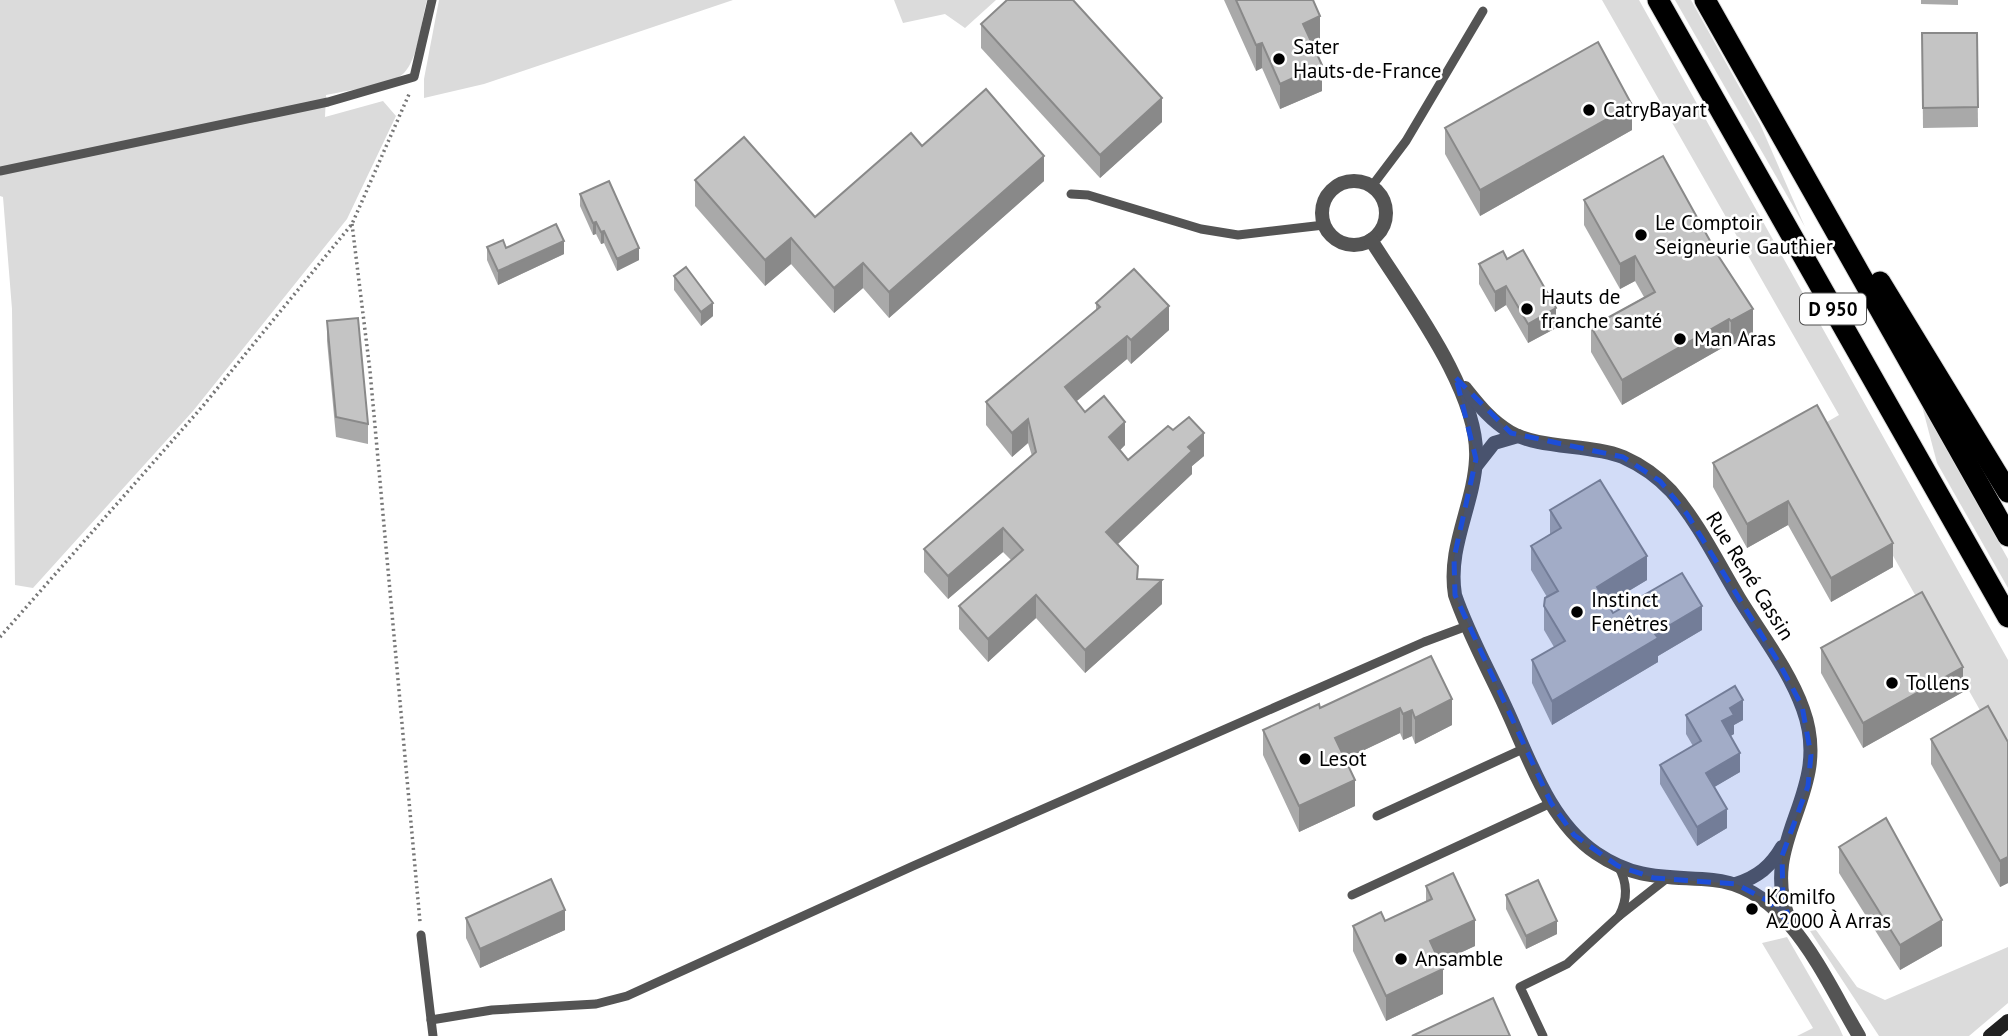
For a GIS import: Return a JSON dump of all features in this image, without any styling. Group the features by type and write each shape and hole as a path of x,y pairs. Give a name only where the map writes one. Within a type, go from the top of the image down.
{"highway":[{"name":"D 950","path":"1658,0 2008,617"},
{"name":"D 950","path":"1705,0 2008,536"},
{"path":"1773,120 1878,279 2008,492"}],"main road":[{"path":"1990,1036 2008,1021"}],"street":[{"path":"1350,180 1372,186 1380,194 1387,210 1383,227 1371,240 1357,245 1342,243 1333,237 1324,225 1322,206 1332,189 1350,180"},
{"path":"1371,240 1456,378 1474,431 1476,466 1453,572 1455,594 1467,626 1550,803 1574,835 1618,866 1666,879 1710,880 1736,884 1770,902 1792,927 1859,1036"},
{"name":"Rue René Cassin","path":"1456,378 1492,419 1518,436 1623,457 1660,481 1687,514 1779,663 1807,722 1811,755 1808,786 1785,842 1781,886 1792,927"},
{"path":"1476,466 1494,443 1518,436"},
{"path":"1736,884 1753,879 1764,870 1785,842"}],"lane":[{"path":"0,171 328,102 414,77 432,0"},
{"path":"1372,186 1406,141 1483,11"},
{"path":"1071,194 1088,195 1201,229 1238,235 1324,225"},
{"path":"431,1020 492,1010 596,1003 627,996 913,866 1424,642 1467,626"},
{"path":"1377,816 1525,748"},
{"path":"1352,895 1550,803"},
{"path":"1618,866 1626,890 1619,916"},
{"path":"1543,1036 1520,987 1567,964 1619,916 1666,879"},
{"path":"421,935 433,1036"}],"path":[{"path":"0,637 202,407 352,224 406,105 414,77"},
{"path":"352,224 370,371 421,935"}],"highlighted area":[{"path":"1456,378 1511,433 1623,457 1660,481 1687,514 1779,663 1802,706 1811,755 1808,786 1782,856 1783,900 1792,927 1770,902 1736,884 1654,878 1618,866 1574,835 1551,803 1455,595 1454,558 1476,459"}],"shaded area":[{"path":"0,0 427,0 413,58 404,73 379,84 326,95 325,117 383,101 396,116 347,219 193,411 33,588 15,585 12,309 3,197 0,196"},
{"path":"439,0 733,0 484,84 424,98 424,79"},
{"path":"894,0 996,0 965,28 945,14 903,23"},
{"path":"1602,0 1639,0 2008,660 2008,760 1820,426 1839,415"},
{"path":"1675,0 1691,0 1760,124 1805,227"},
{"path":"1922,406 2008,559 2008,588 1937,463"},
{"path":"1816,930 1857,987 1885,1000 2008,947 2008,1003 1969,1036 1879,1036 1810,931"},
{"path":"1787,937 1843,1036 1797,1036 1813,1028 1762,943"}],"building":[{"path":"1007,0 1073,0 1162,98 1100,155 981,24"},
{"name":"Sater Hauts-de-France","path":"1236,0 1313,0 1320,16 1303,24 1322,65 1280,84 1262,43 1256,45"},
{"path":"1922,33 1977,33 1978,107 1923,108"},
{"path":"1598,42 1632,105 1480,190 1445,128"},
{"path":"986,89 1044,156 889,292 863,263 834,288 791,238 765,260 695,180 744,137 815,217 911,133 922,146"},
{"path":"1663,156 1719,257 1753,309 1731,321 1729,319 1622,380 1591,327 1655,292 1635,256 1620,264 1584,200"},
{"path":"609,181 639,248 617,259 604,231 601,232 596,222 593,223 580,194"},
{"path":"556,224 564,241 498,271 487,247 503,240 506,248"},
{"path":"1523,250 1556,308 1528,324 1506,286 1495,292 1479,264 1503,251 1507,259"},
{"path":"686,267 713,303 701,312 674,276"},
{"path":"1134,269 1169,306 1131,340 1127,336 1065,387 1085,412 1104,396 1125,422 1109,437 1128,460 1168,426 1173,430 1189,417 1204,433 1188,447 1192,451 1106,532 1138,566 1137,579 1162,580 1085,650 1036,595 988,639 959,606 1023,550 1003,528 948,576 924,549 1036,452 1028,419 1012,433 986,402 1100,307 1096,303"},
{"path":"358,318 368,424 336,417 327,321"},
{"path":"1817,405 1893,543 1831,578 1788,501 1747,524 1713,463"},
{"path":"1600,480 1647,556 1597,587 1613,613 1682,573 1702,606 1655,634 1658,638 1552,701 1532,660 1565,641 1544,606 1545,598 1558,591 1531,546 1561,528 1550,510"},
{"name":"Tollens","path":"1922,592 1963,667 1863,723 1821,648"},
{"path":"1431,656 1452,699 1415,718 1412,710 1403,714 1400,708 1335,738 1355,780 1299,806 1263,730 1319,704 1320,708"},
{"path":"1735,686 1743,700 1730,708 1734,715 1722,721 1740,753 1706,773 1727,809 1697,827 1660,765 1701,741 1686,715"},
{"path":"1988,706 2008,742 2008,857 2000,861 1931,739"},
{"path":"1886,818 1942,920 1900,945 1839,847"},
{"path":"1453,873 1475,920 1430,941 1443,969 1386,996 1353,926 1381,912 1385,921 1432,899 1426,886"},
{"path":"551,879 565,910 480,949 466,918"},
{"path":"1538,880 1557,921 1526,936 1506,895"},
{"path":"1493,998 1510,1036 1412,1036"}],"place":[{"name":"Sater Hauts-de-France","path":"1279,59"},
{"name":"CatryBayart","path":"1589,110"},
{"name":"Le Comptoir Seigneurie Gauthier","path":"1641,235"},
{"name":"Hauts de franche santé","path":"1527,309"},
{"name":"Man Aras","path":"1680,339"},
{"name":"Instinct Fenêtres","path":"1577,612"},
{"name":"Tollens","path":"1892,683"},
{"name":"Lesot","path":"1305,759"},
{"name":"Komilfo A2000 À Arras","path":"1752,909"},
{"name":"Ansamble","path":"1401,959"}]}
